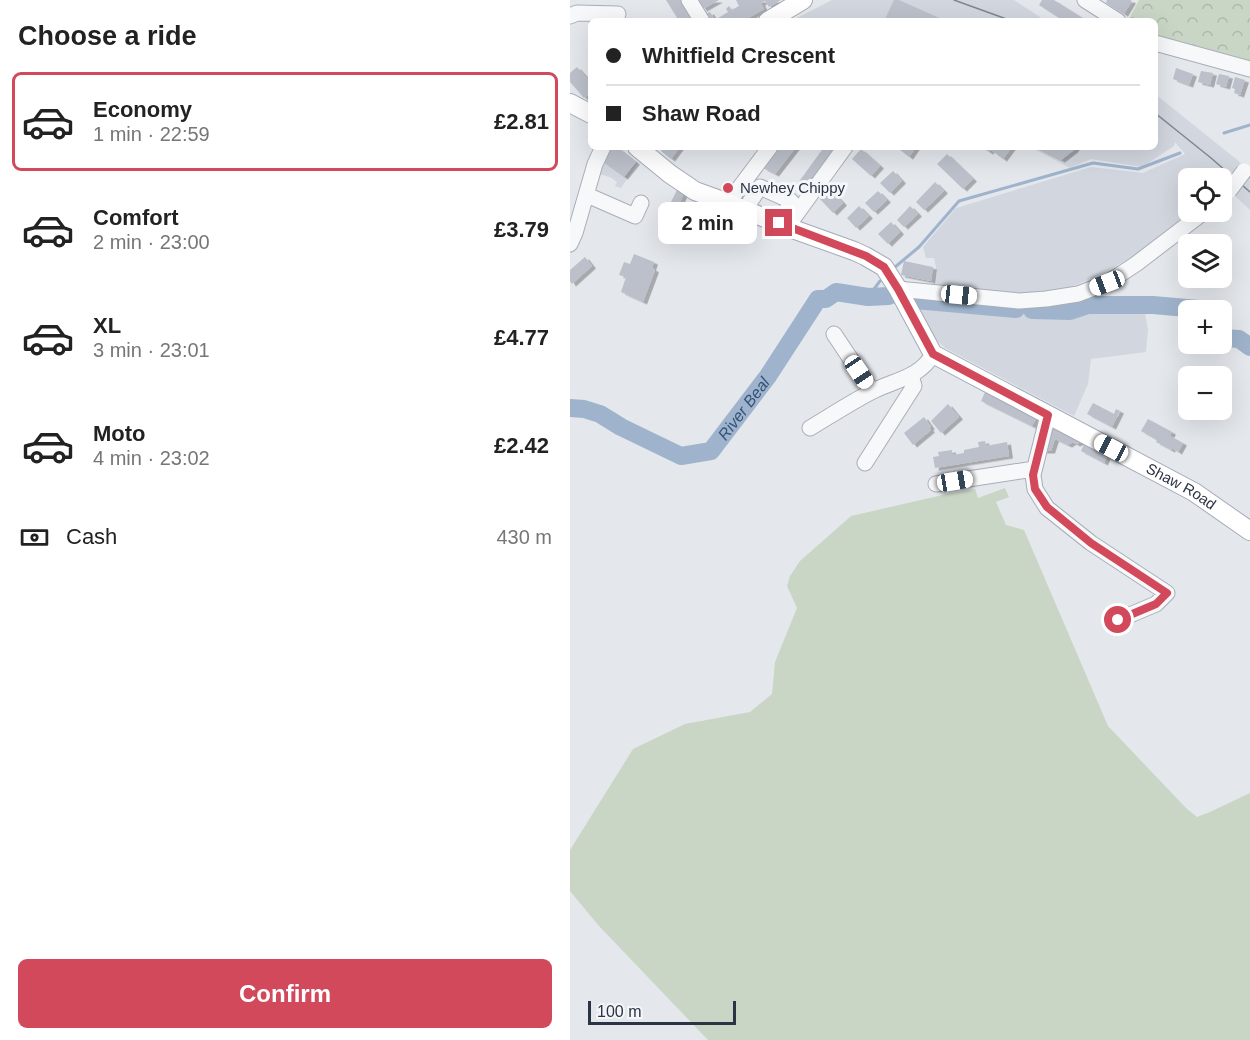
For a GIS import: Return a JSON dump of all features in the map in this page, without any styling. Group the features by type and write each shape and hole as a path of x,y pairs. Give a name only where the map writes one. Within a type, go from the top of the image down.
{"main road":[{"path":"773,18 803,0"},
{"path":"570,103 588,112"},
{"path":"641,150 695,191 866,256 884,267 933,354"},
{"name":"Shaw Road","path":"933,354 1194,492 1250,531"}],"street":[{"path":"609,0 620,17"},
{"path":"689,0 700,18"},
{"path":"1085,0 1113,18"},
{"path":"570,16 577,12 620,17"},
{"path":"1158,44 1250,69"},
{"path":"570,243 602,150"},
{"path":"736,206 764,150"},
{"path":"783,225 842,150"},
{"path":"1232,187 1247,169"},
{"path":"736,206 760,187 768,190 791,201 784,216 783,225"},
{"path":"587,195 635,216 641,203"},
{"path":"898,289 1019,301 1078,294 1107,283 1191,222"},
{"path":"834,334 872,391"},
{"path":"810,428 872,391 920,371 933,354"},
{"path":"865,464 914,386 911,375"},
{"path":"1048,415 1033,475 1035,489 1047,507 1091,543 1167,593 1156,604 1118,620"},
{"path":"936,484 1034,469"}],"shaded area":[{"path":"832,0 1014,0 1041,18 797,18"},
{"path":"1158,96 1241,163 1232,176 1232,168 1178,168 1179,222 1133,257 1052,295 1011,295 933,287 937,272 934,258 926,258 923,247 956,208 1091,167 1143,173 1185,154 1175,142 1174,146 1142,167 1091,159 1070,168 1036,150 1158,150"},
{"path":"606,150 623,150 638,163 621,188 615,186 617,182 610,177 599,174"},
{"path":"1250,172 1250,210 1233,194"},
{"path":"914,303 1056,313 1115,306 1144,308 1148,329 1146,352 1091,359 1088,384 1074,416 945,348 930,334"}],"green space":[{"path":"1139,0 1250,0 1250,63 1158,37 1158,18 1130,18"},
{"path":"1005,488 1009,497 996,502 1006,525 1024,530 1108,726 1197,817 1250,793 1250,1040 708,1040 599,926 570,891 570,850 633,749 685,724 750,712 772,694 775,662 797,608 787,586 790,576 800,561 851,516 975,489 978,498"}],"building":[{"path":"666,0 682,0 692,16 677,18"},
{"path":"698,0 719,0 703,9"},
{"path":"736,0 781,0 769,7 765,1 761,3 764,9 748,18 718,18 728,12 726,9 729,6 732,10 739,6"},
{"path":"894,0 899,0 937,17 936,18 885,18"},
{"path":"1042,0 1054,0 1081,17 1059,18 1039,5"},
{"path":"1107,0 1132,1 1124,14 1106,3"},
{"path":"710,12 714,18 707,18 705,14"},
{"path":"577,67 588,80 588,95 584,98 570,82 570,73"},
{"path":"1176,68 1193,74 1189,85 1173,79"},
{"path":"1201,71 1213,73 1210,85 1198,82"},
{"path":"1219,74 1229,76 1226,87 1216,84"},
{"path":"1235,77 1245,80 1240,95 1234,93 1235,89 1232,88"},
{"path":"608,150 620,150 636,162 624,177 603,162"},
{"path":"662,150 678,150 671,159"},
{"path":"777,150 794,150 775,174 763,168"},
{"path":"822,150 839,150 810,188 798,183"},
{"path":"862,150 880,166 871,176 852,159"},
{"path":"900,150 914,150 909,157"},
{"path":"991,150 1010,150 1003,159"},
{"path":"1041,150 1074,150 1061,160"},
{"path":"947,154 973,179 963,189 937,164"},
{"path":"893,171 902,181 890,193 880,183"},
{"path":"935,182 944,191 924,210 916,202"},
{"path":"829,188 843,203 833,213 819,198"},
{"path":"677,190 684,193 677,209 669,206"},
{"path":"878,191 887,200 874,212 865,203"},
{"path":"859,206 869,216 856,228 847,218"},
{"path":"910,206 918,214 904,227 897,220"},
{"path":"891,222 900,232 888,244 878,234"},
{"path":"634,254 654,262 652,268 655,270 643,302 621,292 626,277 619,275 624,262 630,264"},
{"path":"585,257 592,266 572,284 570,270"},
{"path":"904,261 933,267 931,281 901,275"},
{"path":"986,390 1038,415 1032,426 981,401"},
{"path":"1093,403 1114,414 1116,409 1120,411 1112,427 1087,414"},
{"path":"948,404 959,417 941,433 931,421"},
{"path":"924,417 931,430 913,445 904,433"},
{"path":"1148,419 1172,432 1170,436 1183,443 1178,452 1156,442 1157,440 1141,431"},
{"path":"1052,422 1081,442 1068,445 1055,439 1051,451 1043,451"},
{"path":"1086,440 1109,451 1104,463 1081,451"},
{"path":"985,441 986,446 1007,442 1009,456 935,468 933,457 939,456 938,452 952,450 952,455 964,453 964,450 979,447 978,442"}],"waterway":[{"path":"1224,133 1250,125"},
{"path":"895,267 919,247 959,201 1093,163 1138,169 1180,153"},
{"path":"868,297 880,281"},
{"name":"River Beal","path":"570,408 600,414 621,427 681,456 711,451 768,376 818,299 826,299 836,292 868,297 889,296"},
{"name":"River Beal","path":"915,300 1016,309"},
{"name":"River Beal","path":"1032,310 1070,311 1088,305 1178,307"},
{"name":"River Beal","path":"1232,339 1239,339 1250,347"}],"tram line":[{"path":"954,0 1004,18"},
{"path":"1158,115 1250,192"}],"place":[{"name":"Newhey Chippy","path":"728,188"}],"route":[{"path":"779,223 866,256 884,267 933,354 1048,415 1033,475 1035,489 1047,507 1091,543 1167,593 1156,604 1118,620"}]}
